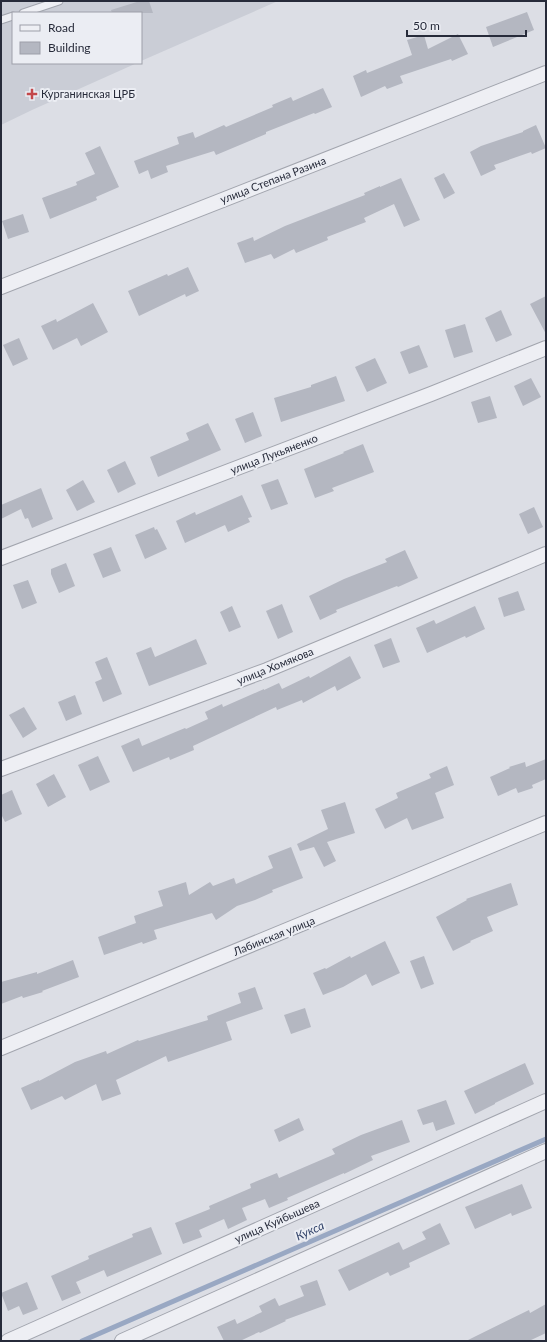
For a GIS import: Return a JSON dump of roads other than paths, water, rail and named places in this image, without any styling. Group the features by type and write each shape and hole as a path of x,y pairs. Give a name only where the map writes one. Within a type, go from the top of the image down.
{"street":[{"name":"улица Степана Разина","path":"1,287 546,73"},
{"name":"улица Лукьяненко","path":"1,558 431,394 546,348"},
{"name":"улица Хомякова","path":"1,769 267,670 546,554"},
{"name":"Лабинская улица","path":"1,1048 546,823"},
{"name":"улица Куйбышева","path":"8,1341 546,1101"},
{"path":"122,1341 546,1151"}],"lane":[{"path":"26,12 59,1"},
{"path":"1,20 12,16"}],"waterway":[{"name":"Кукса","path":"82,1341 546,1139"}],"place":[{"name":"Курганинская ЦРБ","path":"32,94"}]}
